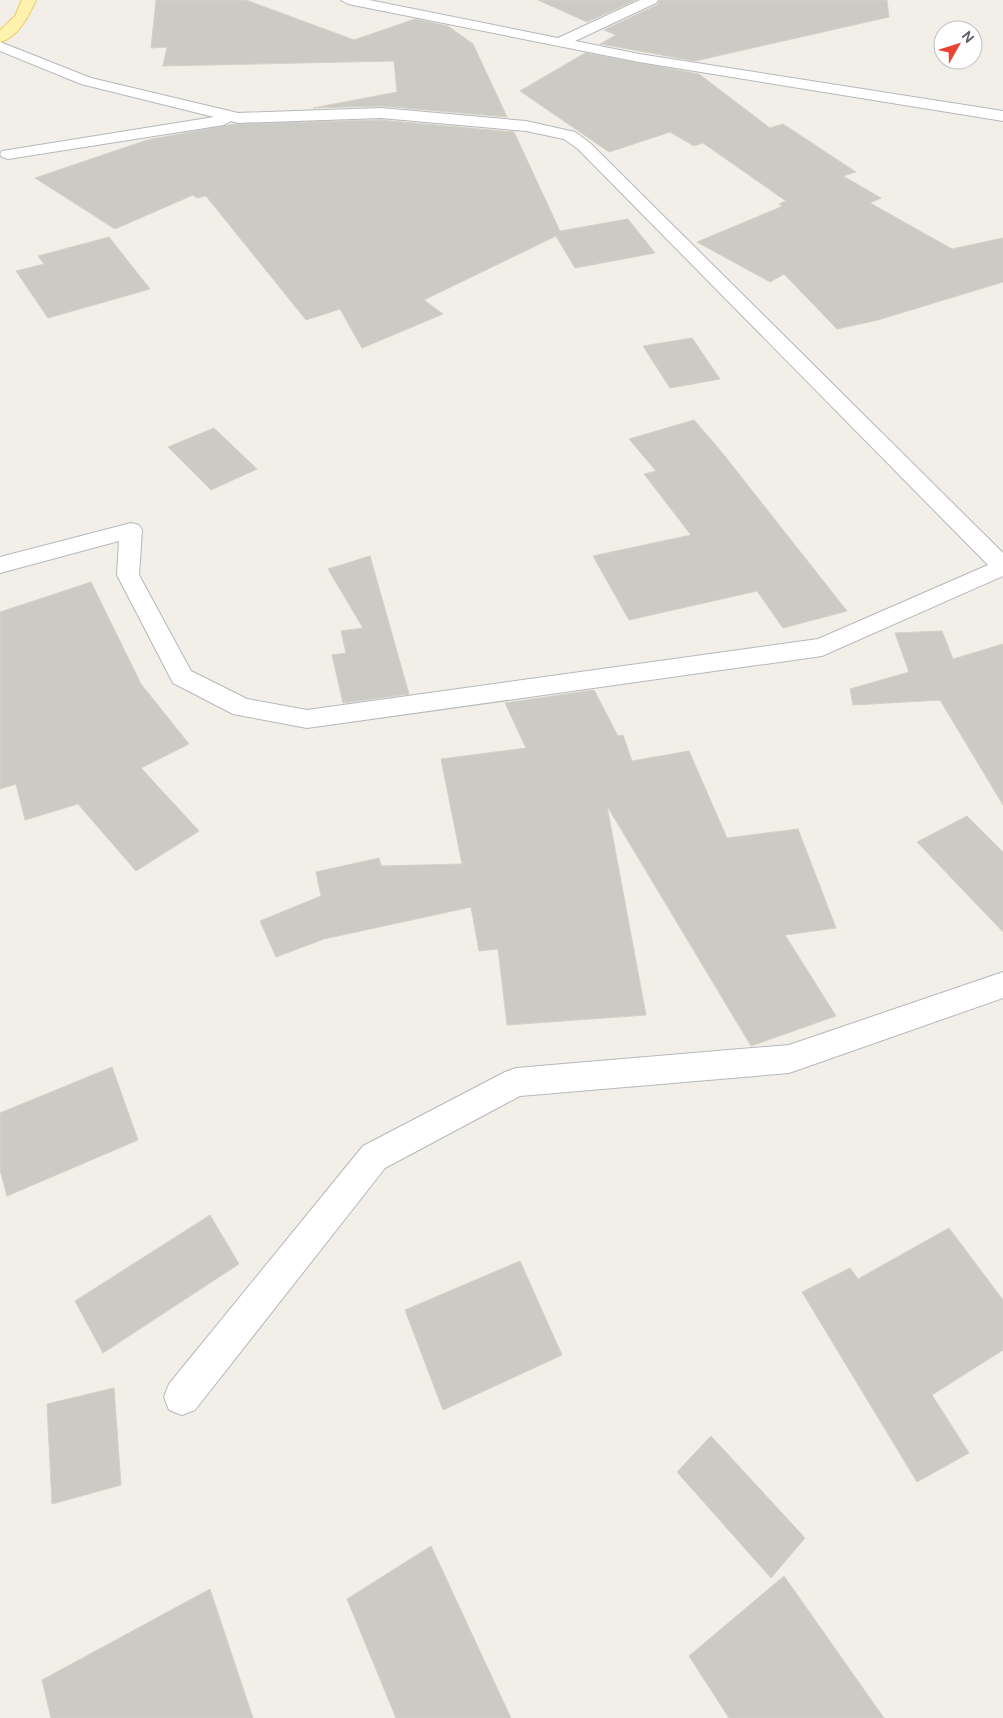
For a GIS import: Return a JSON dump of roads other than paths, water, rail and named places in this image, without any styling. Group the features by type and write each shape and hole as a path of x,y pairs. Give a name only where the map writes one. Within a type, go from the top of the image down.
{"main road":[{"path":"0,38 21,18 29,0"}],"street":[{"path":"348,0 639,58 1003,116"},
{"path":"558,43 651,0"},
{"path":"0,46 86,81 238,118"},
{"path":"0,565 131,530 128,575 182,676 242,707 307,719 822,647 1003,567 584,146 570,135 526,126 381,112 238,118 8,154"},
{"path":"182,1397 374,1158 516,1082 789,1059 1003,985"}]}
